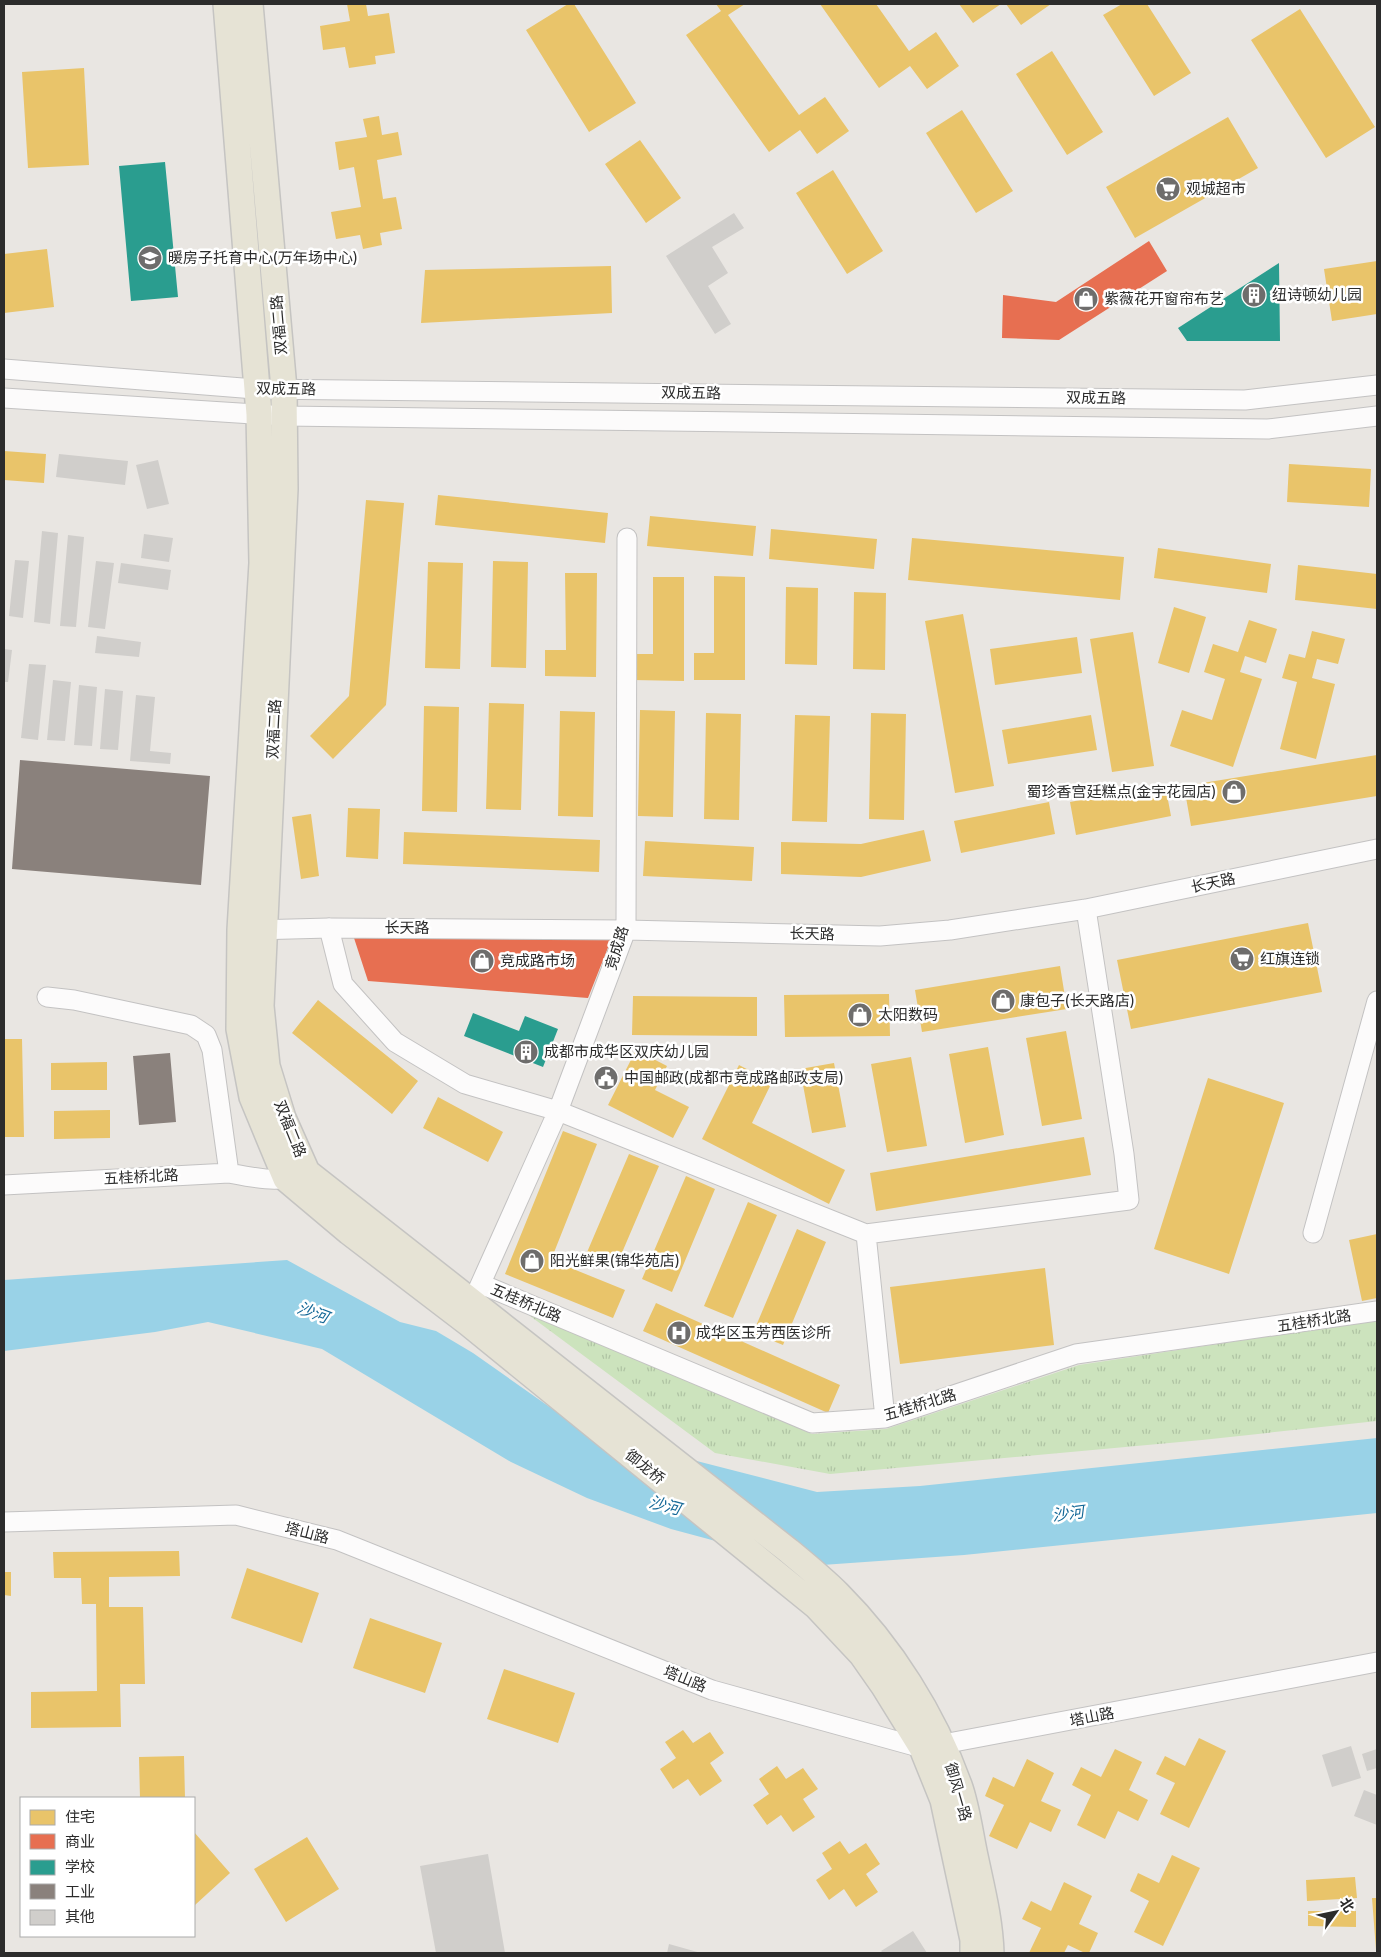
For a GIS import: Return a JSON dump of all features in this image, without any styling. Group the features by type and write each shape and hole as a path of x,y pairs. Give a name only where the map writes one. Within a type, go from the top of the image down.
{"main road":[{"name":"双福二路","path":"226,4 255,389 259,414 262,563 240,930 238,1029 244,1067 252,1097 297,1176 349,1232 474,1303 525,1342"},
{"name":"双福二路","path":"250,4 286,416 285,489 261,1006 267,1066 283,1118 297,1176"},
{"name":"御龙桥","path":"474,1303 816,1606 873,1651"},
{"name":"御龙桥","path":"525,1342 796,1556 838,1593 873,1651"},
{"name":"御风一路","path":"873,1651 883,1685 933,1747 960,1787 990,1928 991,1953"},
{"name":"御风一路","path":"933,1747 973,1940 973,1953"}],"street":[{"name":"双成五路","path":"4,369 255,389 1245,400 1377,384"},
{"name":"双成五路","path":"4,398 286,416 1268,429 1377,416"},
{"name":"竞成路","path":"474,1303 558,1110 626,930 627,538"},
{"name":"长天路","path":"240,930 329,928 626,930 880,936 950,930 1086,909 1377,849"},
{"path":"329,928 343,984 395,1042 465,1084 558,1110 866,1234 1129,1200 1124,1154 1086,909"},
{"path":"47,997 74,1000 190,1025 206,1035 212,1050 229,1173"},
{"path":"1313,1233 1377,1001"},
{"name":"五桂桥北路","path":"4,1185 229,1173 254,1177 297,1176"},
{"path":"866,1234 885,1418"},
{"name":"五桂桥北路","path":"474,1303 812,1424 885,1418 1076,1354 1377,1311"},
{"name":"塔山路","path":"4,1522 236,1515 337,1540 712,1690 933,1747 1377,1662"}],"green space":[{"path":"522,1310 812,1434 886,1429 1079,1365 1377,1320 1377,1421 1202,1440 830,1474 715,1453"}],"water":[{"name":"沙河","path":"287,1260 400,1322 436,1331 473,1353 561,1415 685,1458 817,1492 920,1486 1377,1438 1377,1513 964,1555 808,1566 671,1529 587,1498 511,1462 322,1349 208,1322 155,1332 4,1351 4,1280"}],"building: 住宅":[{"path":"347,4 366,4 368,16 389,13 395,53 375,56 376,64 349,68 345,47 323,50 320,26 350,21"},
{"path":"568,4 574,4 636,103 589,132 526,30"},
{"path":"716,4 745,4 728,15 799,115 825,97 849,131 817,154 800,130 769,152 686,35 721,11"},
{"path":"820,4 876,4 909,51 936,32 959,66 927,89 910,66 879,88"},
{"path":"959,4 1001,4 973,23"},
{"path":"1006,4 1051,4 1021,25"},
{"path":"1122,4 1147,4 1191,73 1154,96 1103,15"},
{"path":"1300,9 1375,127 1326,158 1251,40"},
{"path":"1052,51 1103,132 1067,155 1016,74"},
{"path":"84,68 89,165 28,168 22,72"},
{"path":"962,110 1013,191 976,213 926,133"},
{"path":"379,116 382,135 398,132 402,155 377,160 383,199 396,197 402,229 380,233 382,245 363,249 360,235 336,239 331,212 361,207 354,167 339,170 335,142 367,137 363,119"},
{"path":"1228,117 1258,168 1135,238 1106,187"},
{"path":"640,140 681,198 646,223 605,164"},
{"path":"833,170 883,251 847,274 796,193"},
{"path":"47,249 54,307 4,313 4,254"},
{"path":"1377,261 1377,314 1332,321 1324,269"},
{"path":"611,266 612,313 421,323 425,270"},
{"path":"4,451 46,454 44,483 4,480"},
{"path":"1289,464 1371,469 1369,507 1287,502"},
{"path":"438,495 608,513 605,543 435,525"},
{"path":"366,500 404,503 386,705 333,759 310,736 349,696"},
{"path":"650,516 756,526 753,556 647,546"},
{"path":"771,529 877,539 874,569 769,559"},
{"path":"912,538 1124,557 1120,600 908,580"},
{"path":"1158,548 1271,564 1267,593 1154,578"},
{"path":"493,561 528,562 526,668 491,667"},
{"path":"428,562 463,563 460,669 425,668"},
{"path":"1298,565 1377,574 1377,609 1295,600"},
{"path":"565,573 597,573 596,677 545,676 545,650 566,650"},
{"path":"714,576 745,577 745,680 694,680 694,653 714,653"},
{"path":"653,577 684,577 684,681 633,680 633,654 653,654"},
{"path":"786,587 818,588 817,665 785,664"},
{"path":"854,592 886,593 885,670 853,669"},
{"path":"1174,607 1206,617 1189,673 1158,663"},
{"path":"963,614 994,786 955,793 925,621"},
{"path":"1249,620 1277,629 1266,663 1245,656 1240,672 1262,679 1233,767 1170,746 1182,710 1212,720 1225,679 1204,672 1213,644 1238,652"},
{"path":"1312,631 1345,639 1338,664 1317,659 1312,678 1335,684 1316,759 1280,749 1297,682 1282,678 1289,654 1305,658"},
{"path":"1133,632 1154,766 1112,772 1090,639"},
{"path":"1077,637 1082,673 995,685 990,649"},
{"path":"489,703 524,704 521,810 486,809"},
{"path":"424,706 459,707 457,812 422,811"},
{"path":"640,710 675,711 673,817 638,816"},
{"path":"560,711 595,712 593,817 558,816"},
{"path":"706,713 741,714 739,820 704,819"},
{"path":"871,713 906,714 904,820 869,819"},
{"path":"795,715 830,716 827,822 792,821"},
{"path":"1091,715 1097,750 1008,764 1002,730"},
{"path":"1377,755 1377,796 1191,826 1184,786"},
{"path":"1165,784 1171,816 1076,835 1070,802"},
{"path":"1049,802 1055,834 961,853 954,821"},
{"path":"348,808 380,809 378,859 346,857"},
{"path":"311,814 319,876 301,879 292,817"},
{"path":"924,830 931,861 861,877 781,874 781,842 861,844"},
{"path":"404,832 600,840 599,872 403,864"},
{"path":"645,841 754,847 752,881 643,876"},
{"path":"1308,923 1322,992 1131,1029 1117,960"},
{"path":"1060,966 1067,1009 922,1032 915,990"},
{"path":"889,994 890,1036 785,1037 784,995"},
{"path":"633,996 757,997 757,1036 632,1035"},
{"path":"318,1000 418,1081 392,1114 292,1033"},
{"path":"1066,1031 1082,1119 1042,1126 1026,1038"},
{"path":"4,1039 22,1039 24,1137 4,1137"},
{"path":"988,1047 1004,1135 965,1143 949,1054"},
{"path":"636,1050 667,1066 655,1090 689,1107 673,1138 608,1105"},
{"path":"911,1057 927,1146 887,1152 871,1064"},
{"path":"107,1062 107,1090 51,1090 51,1063"},
{"path":"834,1063 846,1127 812,1133 800,1069"},
{"path":"739,1065 772,1082 752,1123 845,1170 829,1204 702,1139"},
{"path":"1208,1078 1284,1103 1229,1274 1154,1249"},
{"path":"438,1097 503,1132 488,1162 423,1128"},
{"path":"110,1110 110,1138 54,1139 54,1111"},
{"path":"563,1131 597,1144 551,1260 625,1290 613,1318 505,1274"},
{"path":"1084,1137 1091,1175 876,1211 870,1173"},
{"path":"629,1154 659,1166 615,1269 585,1257"},
{"path":"686,1176 715,1189 672,1292 642,1279"},
{"path":"748,1202 777,1215 733,1318 704,1306"},
{"path":"797,1229 826,1242 783,1345 753,1333"},
{"path":"1377,1234 1377,1298 1362,1301 1349,1240"},
{"path":"1045,1268 1054,1345 900,1364 890,1287"},
{"path":"656,1303 840,1385 828,1413 643,1331"},
{"path":"179,1551 180,1576 109,1577 109,1607 143,1607 145,1684 120,1684 121,1727 31,1728 31,1692 97,1691 96,1604 82,1604 81,1578 54,1578 53,1552"},
{"path":"247,1568 319,1593 302,1643 231,1618"},
{"path":"4,1572 11,1572 11,1596 4,1595"},
{"path":"370,1618 442,1643 425,1693 353,1668"},
{"path":"504,1669 575,1693 558,1743 487,1719"},
{"path":"683,1730 693,1743 710,1732 724,1753 710,1763 722,1781 700,1796 688,1779 673,1789 660,1769 676,1758 665,1742"},
{"path":"1199,1738 1226,1751 1189,1828 1160,1814 1175,1783 1156,1774 1165,1756 1185,1766"},
{"path":"1115,1749 1142,1762 1129,1790 1148,1800 1138,1821 1118,1811 1105,1839 1077,1825 1091,1795 1072,1785 1081,1767 1101,1777"},
{"path":"184,1756 185,1797 140,1797 139,1757"},
{"path":"1027,1759 1054,1773 1041,1801 1061,1810 1051,1832 1030,1822 1017,1849 989,1836 1004,1805 985,1796 993,1777 1014,1787"},
{"path":"777,1766 786,1779 803,1768 818,1789 803,1799 815,1817 793,1832 781,1815 767,1825 753,1805 769,1794 759,1779"},
{"path":"195,1833 230,1873 195,1905"},
{"path":"307,1837 339,1889 286,1922 254,1869"},
{"path":"840,1841 849,1854 866,1843 880,1864 866,1874 878,1892 856,1907 844,1889 829,1900 816,1880 832,1869 822,1853"},
{"path":"1172,1855 1200,1868 1163,1946 1134,1932 1149,1901 1130,1891 1138,1873 1159,1883"},
{"path":"1355,1877 1357,1898 1307,1901 1306,1880"},
{"path":"1064,1882 1092,1896 1079,1924 1098,1933 1089,1953 1068,1945 1064,1953 1029,1953 1041,1928 1022,1919 1031,1901 1051,1911"},
{"path":"1372,1898 1377,1898 1377,1950 1376,1950"},
{"path":"1308,1911 1356,1911 1356,1927 1308,1926"}],"building: 商业":[{"path":"1149,241 1167,271 1059,340 1002,338 1003,295 1056,302"},
{"name":"竞成路市场","path":"354,938 611,940 588,998 368,981"}],"building: 学校":[{"path":"165,162 178,297 131,301 119,166"},
{"name":"纽诗顿幼儿园","path":"1279,263 1280,341 1187,341 1178,328"},
{"name":"成都市成华区双庆幼儿园","path":"473,1013 519,1031 525,1016 558,1029 543,1067 464,1036"}],"building: 工业":[{"path":"20,760 210,776 201,885 12,869"},
{"path":"170,1053 176,1122 139,1125 133,1056"}],"building: 其他":[{"path":"734,213 744,228 712,247 728,273 708,286 731,324 715,334 666,256"},
{"path":"59,454 128,461 125,485 56,477"},
{"path":"158,460 169,504 147,509 136,465"},
{"path":"42,531 58,533 50,624 34,622"},
{"path":"144,534 173,538 169,562 141,558"},
{"path":"68,535 84,537 76,627 60,626"},
{"path":"15,560 29,561 23,618 9,616"},
{"path":"96,561 114,563 105,629 88,627"},
{"path":"121,563 171,570 168,590 118,583"},
{"path":"97,636 141,642 139,657 95,653"},
{"path":"4,649 12,650 8,682 4,682"},
{"path":"29,664 46,665 38,740 21,738"},
{"path":"53,680 71,682 65,741 47,740"},
{"path":"79,685 97,687 92,746 74,745"},
{"path":"105,689 123,691 118,750 100,749"},
{"path":"136,695 155,697 150,751 171,753 170,764 130,761"},
{"path":"1351,1746 1361,1778 1332,1787 1322,1755"},
{"path":"1377,1749 1377,1768 1367,1771 1362,1754"},
{"path":"1364,1790 1377,1795 1377,1825 1354,1816"},
{"path":"488,1854 505,1953 436,1953 420,1866"},
{"path":"913,1931 927,1953 883,1953 881,1951"},
{"path":"669,1944 701,1953 667,1953"}],"place":[{"name":"观城超市","path":"1168,189"},
{"name":"暖房子托育中心(万年场中心)","path":"150,258"},
{"name":"纽诗顿幼儿园","path":"1254,295"},
{"name":"紫薇花开窗帘布艺","path":"1086,299"},
{"name":"蜀珍香宫廷糕点(金宇花园店)","path":"1234,792"},
{"name":"红旗连锁","path":"1242,959"},
{"name":"竞成路市场","path":"482,961"},
{"name":"康包子(长天路店)","path":"1003,1001"},
{"name":"太阳数码","path":"860,1015"},
{"name":"成都市成华区双庆幼儿园","path":"526,1052"},
{"name":"中国邮政(成都市竞成路邮政支局)","path":"606,1078"},
{"name":"阳光鲜果(锦华苑店)","path":"532,1261"},
{"name":"成华区玉芳西医诊所","path":"679,1333"}]}
